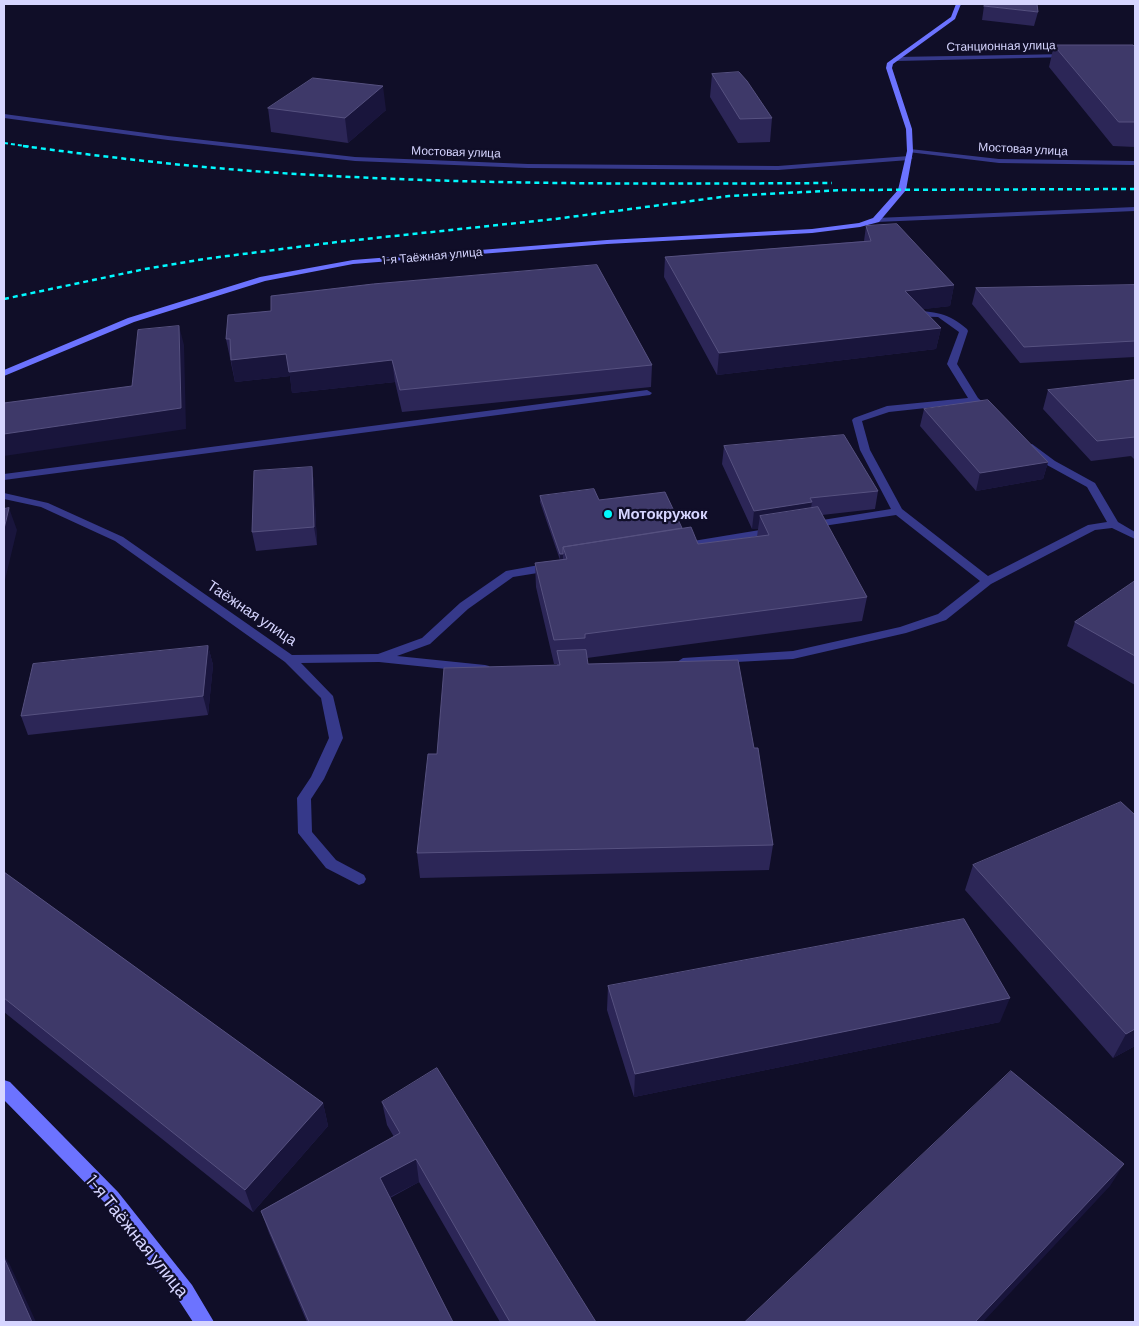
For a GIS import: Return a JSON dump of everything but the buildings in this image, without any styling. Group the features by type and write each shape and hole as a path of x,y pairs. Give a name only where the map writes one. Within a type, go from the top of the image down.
{"street":[{"path":"876,220 902,190 909,154 909,129 889,68 890,63 953,18 958,4"},
{"name":"Станционная улица","path":"896,59 1076,56"},
{"name":"Мостовая улица","path":"4,116 168,138 364,160 528,166 758,168 909,154 999,161 1135,163"},
{"path":"876,220 1135,209"},
{"name":"1-я Таёжная улица","path":"4,373 131,320 187,302 263,279 352,262 607,242 812,231 860,226 876,220"},
{"path":"910,314 948,316 964,331 952,364 974,400 989,411"},
{"path":"4,477 647,392"},
{"path":"974,400 887,409 857,420 865,450 898,512 987,581"},
{"path":"1024,440 1051,463 1091,485 1114,524 1135,536"},
{"name":"Таёжная улица","path":"4,496 44,505 119,539 289,658 378,658 426,641 464,606 510,574 558,566"},
{"path":"799,527 898,512"},
{"path":"668,663 793,655 902,630 942,616 987,581 1092,526 1114,524"},
{"path":"672,547 780,530"},
{"path":"289,658 326,696 336,738 317,779 304,798 305,833 331,864 359,879"},
{"path":"378,658 493,669"},
{"name":"1-я Таёжная улица","path":"4,1088 112,1198 185,1292 204,1322"}],"railway":[{"path":"4,143 32,147"},
{"path":"23,146 205,167 278,173 444,181 702,184 832,183"},
{"path":"4,299 145,269 204,259 337,242 555,219 729,196 842,190 1135,189"}],"place":[{"name":"Мотокружок","path":"608,514"}]}
